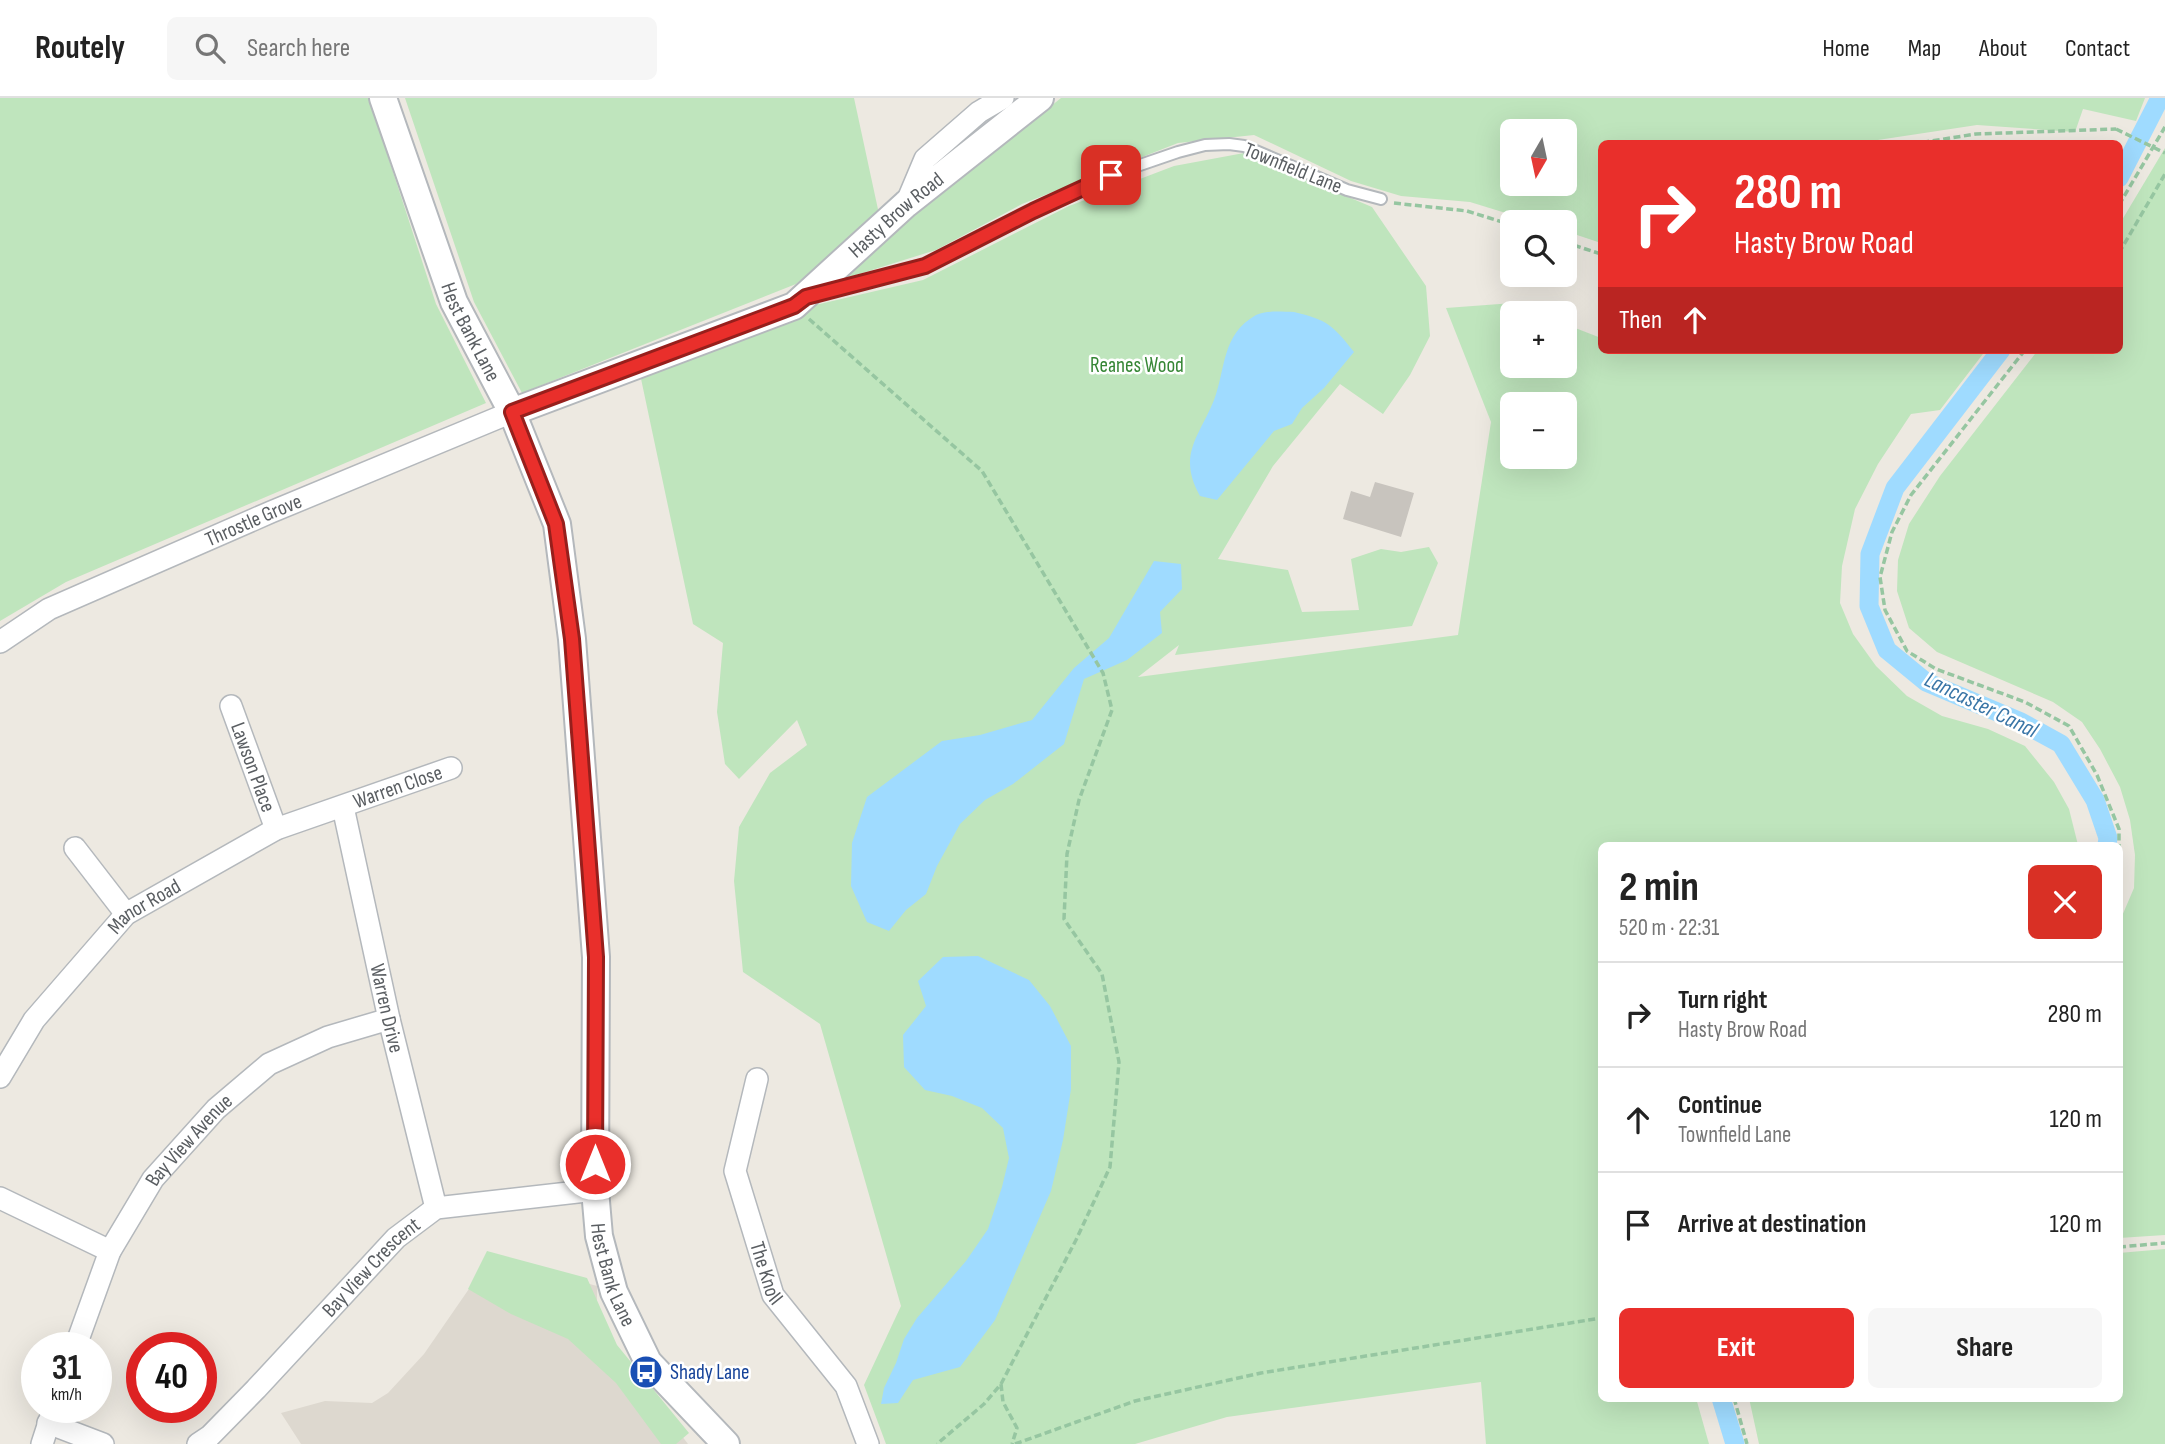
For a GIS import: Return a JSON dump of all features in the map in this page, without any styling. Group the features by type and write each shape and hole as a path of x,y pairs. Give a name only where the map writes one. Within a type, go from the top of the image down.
{"street":[{"name":"Hest Bank Lane","path":"383,98 454,302 512,412 556,524 572,639 596,957 595,1190 599,1236 614,1292 648,1362 720,1442"},
{"path":"906,204 925,159 979,112 1003,98"},
{"name":"Hasty Brow Road","path":"512,412 800,301 906,204 1041,98"},
{"name":"Throstle Grove","path":"0,642 50,609 271,512 512,412"},
{"name":"Lawson Place","path":"231,706 276,829"},
{"name":"Warren Close","path":"344,807 451,768"},
{"name":"Manor Road","path":"0,1077 34,1020 126,914 276,829 344,807"},
{"name":"Warren Drive","path":"344,807 389,1019 436,1208"},
{"path":"75,848 126,914"},
{"name":"Bay View Avenue","path":"81,1332 110,1251 153,1179 216,1109 269,1065 328,1037 389,1019"},
{"name":"The Knoll","path":"757,1079 735,1171 761,1257 773,1294 846,1386 868,1444"},
{"name":"Bay View Crescent","path":"198,1444 210,1436 256,1389 396,1238 436,1208 595,1190"},
{"path":"0,1198 110,1251"},
{"path":"42,1444 49,1423"},
{"path":"65,1423 103,1444"}],"lane":[{"name":"Townfield Lane","path":"800,301 925,266 1111,175 1205,145 1244,146 1346,190 1381,200"}],"path":[{"path":"2123,198 2165,127"},
{"path":"1938,140 1976,134 2116,129 2165,153"},
{"path":"2123,246 2165,174"},
{"path":"1381,200 1467,211 1500,221"},
{"path":"1577,246 1598,253"},
{"path":"800,301 982,471 1103,673 1112,710 1079,800 1067,854 1064,919 1102,974 1119,1062 1110,1167 1076,1240 1001,1384 984,1404 937,1444"},
{"path":"2022,354 1911,495 1892,532 1880,577 1885,610 1908,651 1936,669 2025,702 2069,726 2097,775 2119,829 2119,842"},
{"path":"2123,1247 2165,1243"},
{"path":"1013,1444 1135,1401 1261,1373 1598,1318"},
{"path":"1001,1384 1003,1402 1017,1428 1013,1444"},
{"path":"1735,1402 1747,1444"}],"shaded area":[{"path":"491,1257 597,1286 597,1317 604,1333 688,1444 301,1444 281,1413 325,1401 372,1403 388,1393 424,1354"}],"green space":[{"path":"0,98 369,98 436,304 486,403 66,582 0,621"},
{"path":"405,98 854,98 879,214 796,284 522,393 474,302"},
{"path":"1061,98 2145,98 2136,121 2083,109 2075,132 1977,125 1878,140 1598,140 1598,242 1577,235 1577,210 1500,211 1470,202 1401,196 1351,181 1254,135 1178,143 1022,204 936,250 840,280 862,258"},
{"path":"2165,148 2165,1235 2123,1238 2123,914 2134,888 2135,855 2130,820 2120,787 2082,722 2053,702 1937,652 1909,628 1897,591 1898,560 1909,524 1940,476 2035,354 2123,354 2123,218"},
{"name":"Reanes Wood","path":"1244,153 1372,207 1426,286 1430,336 1410,375 1383,414 1340,384 1273,466 1218,559 1288,570 1302,612 1359,610 1351,559 1381,549 1401,552 1429,547 1438,563 1412,626 1175,655 1179,645 1138,677 1458,635 1491,422 1446,308 1500,304 1500,378 1577,378 1577,329 1598,337 1598,354 1983,354 1940,410 1911,414 1878,464 1855,509 1842,566 1840,603 1853,634 1876,666 1907,696 1942,716 1988,729 2025,746 2054,782 2069,809 2077,842 1598,842 1598,1402 1697,1402 1709,1444 1486,1444 1481,1382 1227,1417 1135,1444 886,1444 864,1385 901,1306 820,1024 743,972 734,881 739,827 770,773 807,745 797,720 739,779 725,764 717,712 723,643 693,624 640,374 811,306 923,280 1069,206 1174,166"},
{"path":"2165,1249 2165,1444 1759,1444 1750,1402 2123,1402 2123,1253"},
{"path":"487,1251 587,1278 617,1345 689,1433 676,1444 661,1444 616,1383 568,1339 511,1314 468,1289"}],"water":[{"path":"1294,312 1328,324 1354,352 1324,388 1302,408 1292,424 1274,431 1217,500 1200,496 1193,482 1190,457 1214,400 1230,343 1245,323 1260,313"},
{"path":"1154,561 1181,564 1182,589 1160,612 1162,633 1127,660 1084,679 1064,744 1013,784 985,800 960,824 937,866 926,894 906,910 889,931 867,922 851,886 852,843 867,797 942,741 980,735 1032,720 1074,668 1109,638"},
{"path":"978,956 1029,980 1050,1006 1071,1046 1071,1089 1063,1140 1051,1191 995,1320 960,1367 913,1380 898,1403 881,1404 884,1388 904,1339 917,1318 966,1261 988,1229 1009,1158 1003,1128 982,1108 952,1096 925,1090 904,1067 903,1035 926,1006 918,981 943,957"}],"building":[{"path":"1375,482 1414,493 1401,537 1343,519 1351,491 1370,497"}],"waterway":[{"name":"Lancaster Canal","path":"2123,170 2160,98"},
{"name":"Lancaster Canal","path":"1998,354 1895,488 1870,554 1869,606 1887,650 1926,682 2021,722 2061,744 2095,800 2107,842"},
{"name":"Lancaster Canal","path":"1722,1402 1735,1444"}],"place":[{"name":"Shady Lane","path":"646,1372"}],"route":[{"path":"595,1164 596,957 572,639 556,524 512,412 794,306 806,297 925,266 1111,175"}]}
